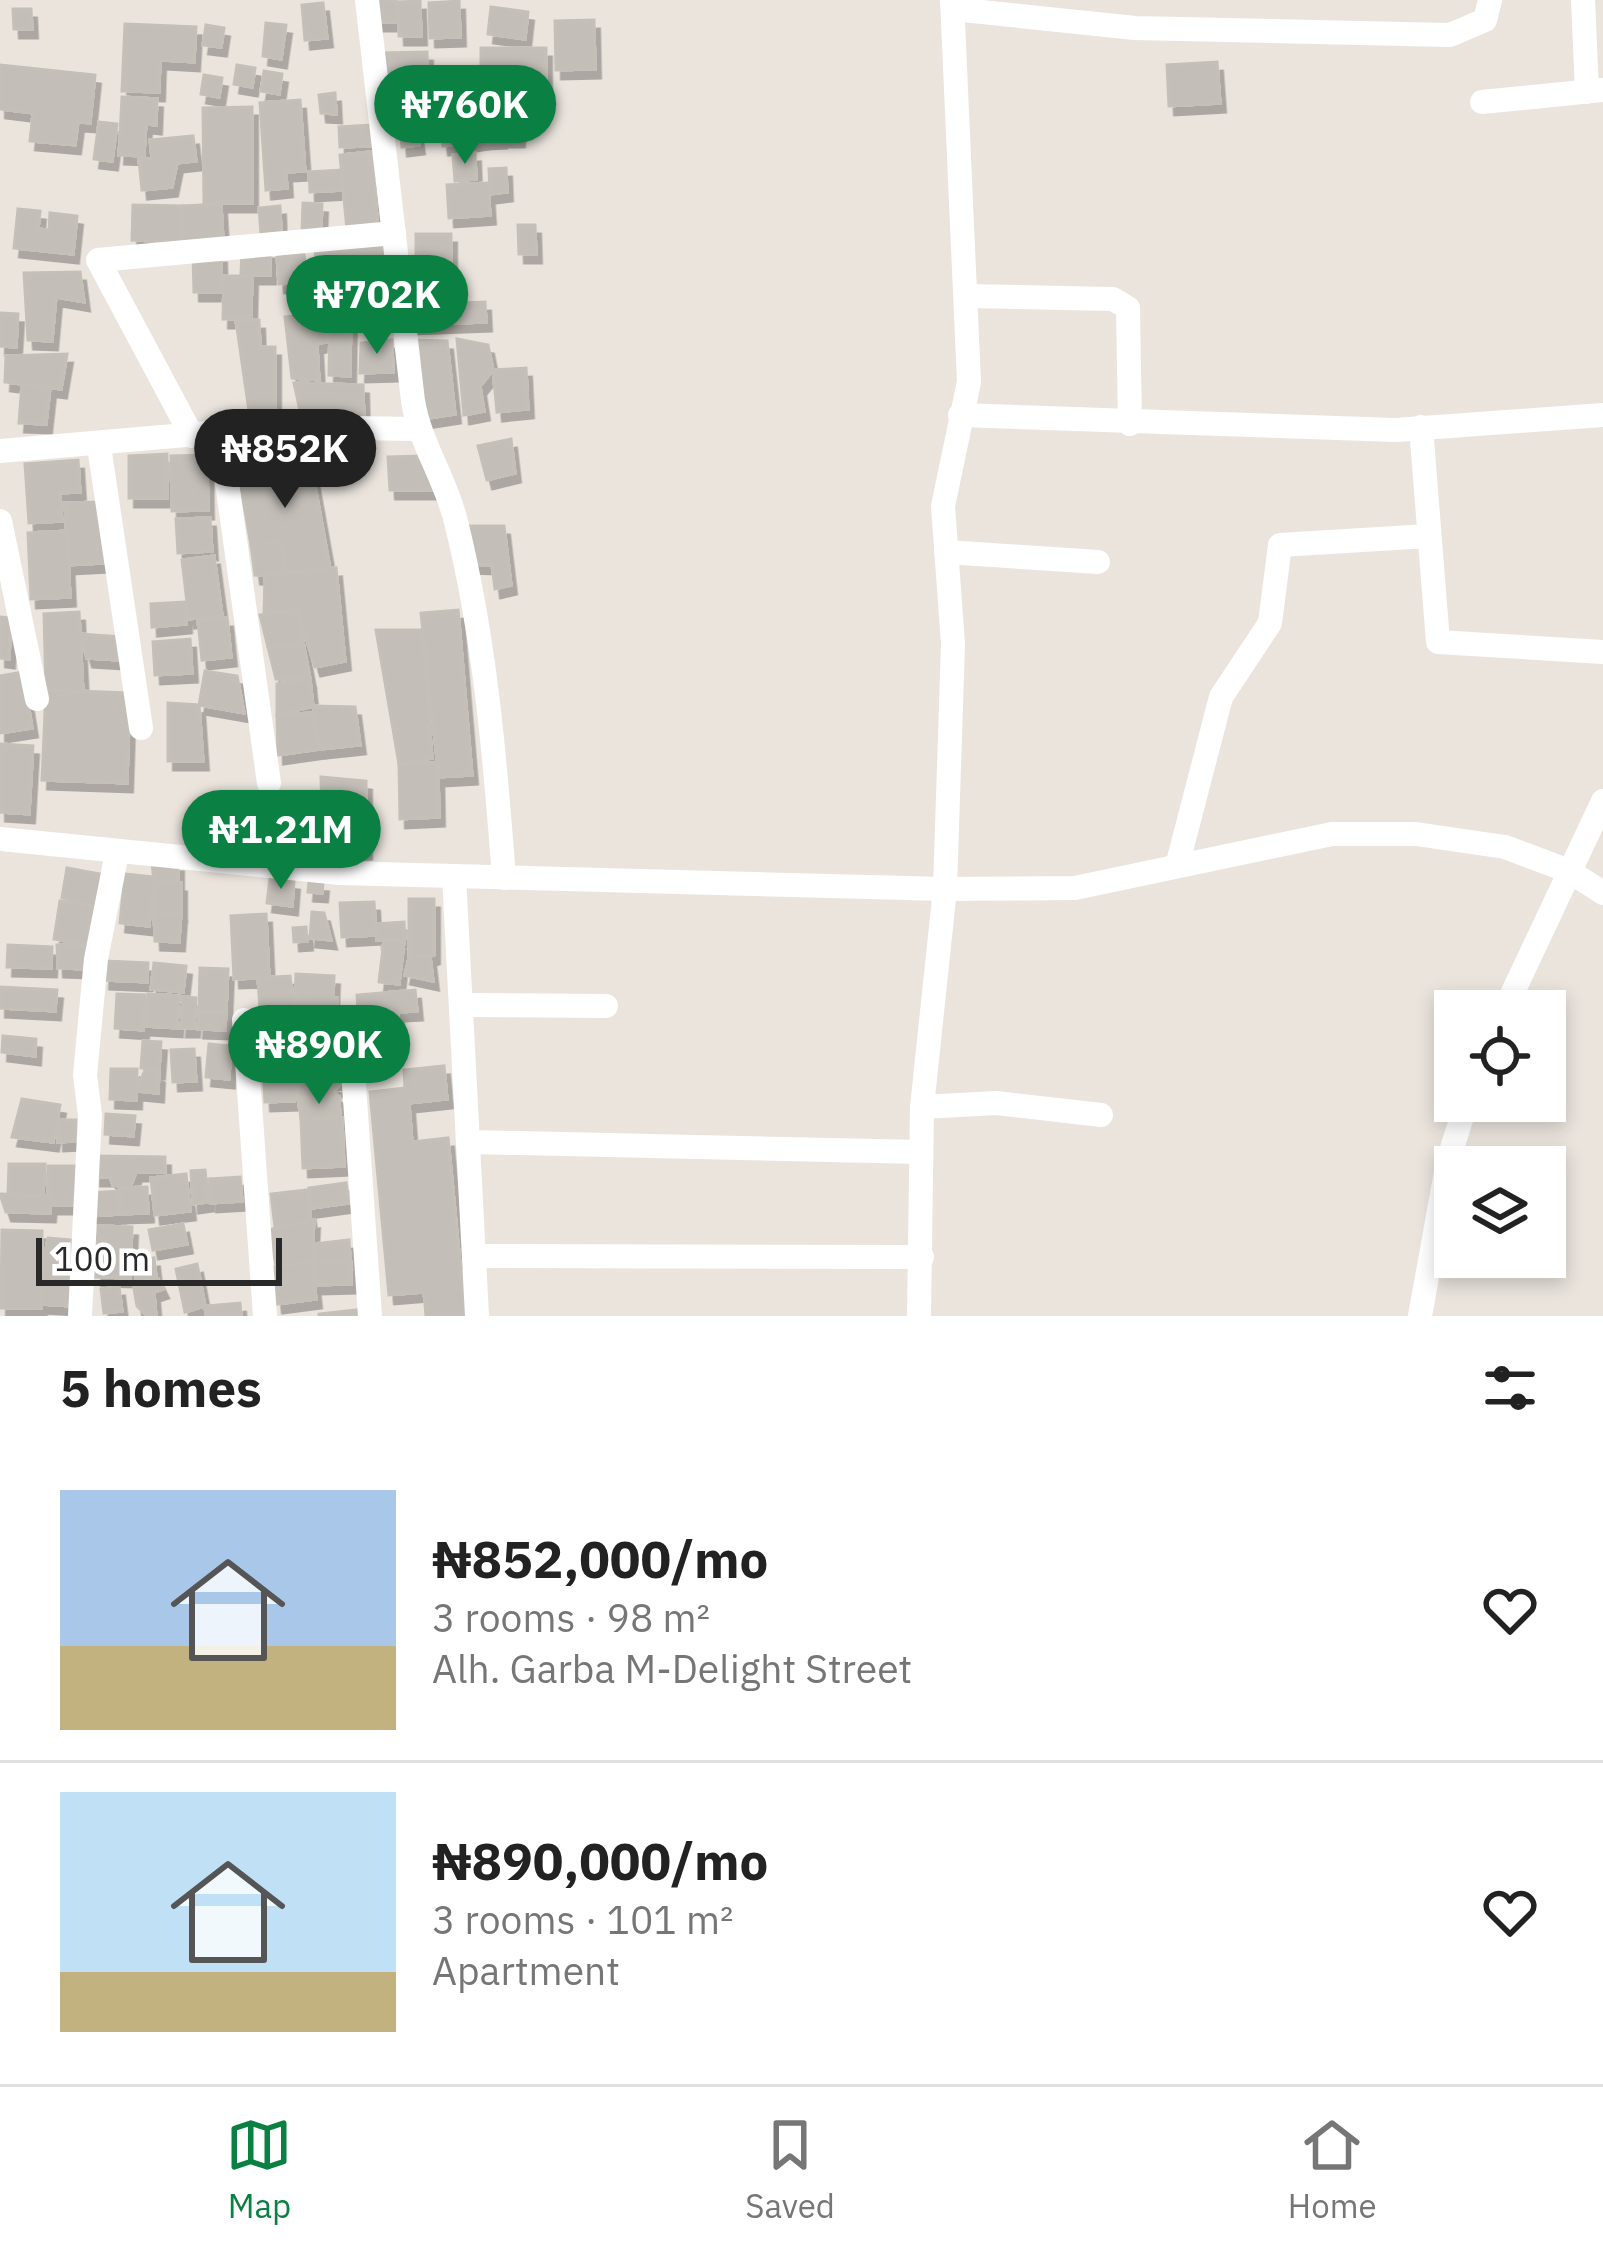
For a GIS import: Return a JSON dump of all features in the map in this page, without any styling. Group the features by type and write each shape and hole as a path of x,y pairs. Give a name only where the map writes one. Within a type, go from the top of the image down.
{"street":[{"path":"367,0 418,429 456,520 489,707 504,878"},
{"path":"919,1316 922,1107 945,889 953,644 944,506 969,382 952,4 1135,28 1450,35 1485,20 1490,0"},
{"path":"1482,102 1595,91 1583,0"},
{"path":"192,436 98,260 394,233"},
{"path":"967,296 1113,299 1128,308 1130,424"},
{"path":"960,415 1130,424 1421,427 1603,415"},
{"path":"1421,427 1438,642 1603,652"},
{"path":"0,451 278,428 418,429"},
{"path":"220,433 269,783"},
{"path":"99,446 142,728"},
{"path":"0,521 37,700"},
{"path":"1177,866 1221,697 1270,623 1280,545 1428,536"},
{"path":"946,552 1098,562"},
{"path":"1514,990 1603,801"},
{"path":"0,838 340,873 945,889 1075,888 1332,834 1416,834 1505,847 1569,871 1603,892"},
{"path":"80,1316 91,1115 85,1075 96,959 117,853"},
{"path":"454,876 477,1316"},
{"path":"462,1005 606,1006"},
{"path":"244,1020 265,1316"},
{"path":"352,1056 370,1316"},
{"path":"922,1107 996,1102 1100,1115"},
{"path":"1421,1316 1448,1161 1460,1122"},
{"path":"470,1142 921,1151"},
{"path":"474,1256 922,1257"}],"building":[{"path":"374,0 396,0 398,22 377,22"},
{"path":"420,1 421,36 399,36 398,2"},
{"path":"459,1 460,37 430,38 429,3"},
{"path":"323,3 327,38 305,40 302,5"},
{"path":"491,7 528,12 525,39 488,34"},
{"path":"13,9 31,9 32,29 14,29"},
{"path":"594,20 595,69 556,70 555,21"},
{"path":"266,23 286,25 281,59 263,56"},
{"path":"125,24 196,27 194,62 160,60 159,92 122,91"},
{"path":"206,25 224,28 221,47 203,45"},
{"path":"481,48 546,48 546,78 515,78 515,96 481,96"},
{"path":"427,52 428,87 382,88 381,53"},
{"path":"1217,62 1220,103 1169,106 1167,65"},
{"path":"0,65 95,75 90,123 78,122 75,145 30,141 33,113 0,109"},
{"path":"237,65 255,68 252,87 234,84"},
{"path":"264,71 282,74 279,94 261,91"},
{"path":"204,75 222,78 219,97 201,94"},
{"path":"335,93 336,114 321,113 319,95"},
{"path":"122,97 157,99 156,125 146,124 144,156 119,155"},
{"path":"300,100 305,171 286,172 287,188 266,190 260,103"},
{"path":"501,103 533,103 533,118 520,118 519,138 502,138"},
{"path":"499,104 501,139 483,140 482,105"},
{"path":"252,107 252,203 204,203 203,108"},
{"path":"478,112 483,140 465,143 461,115"},
{"path":"456,115 459,144 443,146 439,117"},
{"path":"415,117 419,145 402,147 399,119"},
{"path":"99,122 117,124 112,161 94,159"},
{"path":"371,125 372,146 340,147 339,127"},
{"path":"193,136 196,161 177,163 172,187 142,190 139,160 152,159 150,140"},
{"path":"371,152 378,227 347,230 340,155"},
{"path":"475,153 476,179 455,181 453,155"},
{"path":"506,168 507,192 490,194 489,169"},
{"path":"342,170 343,190 310,192 309,172"},
{"path":"488,183 490,215 449,218 447,185"},
{"path":"303,203 322,204 321,231 302,231"},
{"path":"221,204 223,239 183,241 183,206"},
{"path":"133,205 183,206 182,242 132,240"},
{"path":"280,206 281,232 261,234 259,208"},
{"path":"18,209 40,211 38,229 49,230 50,213 77,216 73,254 14,248"},
{"path":"518,225 535,225 536,254 519,254"},
{"path":"416,234 451,234 451,265 416,264"},
{"path":"385,241 387,270 316,273 315,244"},
{"path":"242,250 270,250 270,275 241,275"},
{"path":"221,254 222,292 194,292 193,255"},
{"path":"304,254 307,282 279,284 277,257"},
{"path":"80,272 84,302 56,297 52,341 28,340 24,273"},
{"path":"224,276 252,276 251,319 223,319"},
{"path":"435,277 436,304 485,302 486,322 407,325 405,279"},
{"path":"385,279 387,301 346,304 345,282"},
{"path":"0,313 18,314 16,347 0,346"},
{"path":"325,314 326,342 317,344 319,380 292,378 285,317"},
{"path":"330,317 351,318 350,376 329,375"},
{"path":"259,320 260,347 275,347 275,421 250,418 236,321"},
{"path":"457,339 488,345 493,370 480,386 484,411 464,415"},
{"path":"392,340 393,372 360,373 361,343"},
{"path":"407,340 447,341 455,414 423,419"},
{"path":"67,354 61,389 5,382 6,356"},
{"path":"526,368 528,409 497,412 493,370"},
{"path":"294,383 363,385 364,421 302,420"},
{"path":"22,384 50,388 46,424 19,423"},
{"path":"511,439 515,473 487,480 478,446"},
{"path":"167,454 167,498 129,498 129,456"},
{"path":"207,455 208,510 172,511 171,456"},
{"path":"423,456 433,490 390,490 388,457"},
{"path":"310,458 330,569 286,577 282,542 251,545 236,459"},
{"path":"78,460 80,492 60,493 62,521 29,523 25,464"},
{"path":"101,502 103,563 68,565 65,503"},
{"path":"210,518 212,551 178,553 176,519"},
{"path":"466,526 504,526 511,585 495,589 492,565 465,564"},
{"path":"67,531 70,597 31,599 28,533"},
{"path":"282,542 286,577 255,575 251,545"},
{"path":"214,556 222,615 189,619 182,560"},
{"path":"336,568 345,661 315,667 298,610 264,615 265,575"},
{"path":"185,602 186,624 152,627 151,604"},
{"path":"298,610 304,647 268,647 260,615"},
{"path":"458,610 472,775 439,777 421,613"},
{"path":"79,612 83,692 46,690 44,614"},
{"path":"0,617 11,618 9,659 0,658"},
{"path":"227,618 231,657 202,660 198,621"},
{"path":"376,630 422,630 432,758 399,764"},
{"path":"80,634 124,637 117,660 87,658"},
{"path":"190,639 192,673 155,675 153,642"},
{"path":"268,647 304,647 310,679 276,679"},
{"path":"205,671 237,676 244,713 199,705"},
{"path":"23,672 32,728 0,733 0,676"},
{"path":"310,679 313,706 277,715 277,684"},
{"path":"46,690 130,693 127,783 42,780"},
{"path":"168,703 199,705 203,761 168,761"},
{"path":"313,706 355,707 360,745 320,749"},
{"path":"311,713 320,749 278,755 277,715"},
{"path":"0,744 33,746 29,814 0,812"},
{"path":"438,763 439,817 400,819 399,764"},
{"path":"321,777 366,781 366,850 323,852"},
{"path":"152,862 178,863 178,881 154,883"},
{"path":"67,868 105,875 97,907 62,898"},
{"path":"125,874 154,877 149,926 120,923"},
{"path":"270,879 294,881 292,906 267,903"},
{"path":"309,882 323,883 322,893 308,892"},
{"path":"154,883 181,883 181,913 154,913"},
{"path":"409,899 434,899 434,955 409,963"},
{"path":"60,901 97,907 91,945 54,939"},
{"path":"374,902 376,935 342,937 340,903"},
{"path":"312,912 324,913 331,940 310,938"},
{"path":"154,913 181,913 179,942 155,941"},
{"path":"266,914 269,978 234,979 231,916"},
{"path":"404,922 405,938 377,940 376,924"},
{"path":"306,927 307,941 294,942 293,928"},
{"path":"384,940 404,942 399,984 379,982"},
{"path":"8,945 52,947 51,968 7,967"},
{"path":"57,945 91,945 86,969 58,968"},
{"path":"430,956 433,981 405,975 409,958"},
{"path":"105,961 148,963 147,982 104,980"},
{"path":"154,963 186,966 183,992 151,989"},
{"path":"200,968 228,969 226,1013 199,1012"},
{"path":"296,974 334,976 333,999 295,997"},
{"path":"290,976 295,1023 261,1025 258,978"},
{"path":"0,987 57,990 55,1011 0,1008"},
{"path":"415,990 417,1011 398,1012 399,1033 360,1036 357,995"},
{"path":"117,994 145,995 143,1030 115,1028"},
{"path":"148,994 179,996 177,1028 145,1026"},
{"path":"183,997 196,998 194,1028 181,1028"},
{"path":"337,998 338,1020 295,1023 295,1001"},
{"path":"199,1012 226,1013 225,1030 198,1029"},
{"path":"295,1023 299,1078 265,1080 261,1025"},
{"path":"303,1023 337,1023 337,1041 303,1041"},
{"path":"3,1036 36,1039 35,1056 2,1052"},
{"path":"143,1041 161,1042 159,1070 141,1068"},
{"path":"209,1044 231,1046 229,1079 206,1077"},
{"path":"301,1044 340,1046 339,1081 300,1080"},
{"path":"194,1049 196,1081 173,1082 171,1050"},
{"path":"444,1066 447,1099 409,1103 412,1142 448,1138 465,1316 426,1316 424,1292 389,1295 370,1092 405,1088 404,1070"},
{"path":"146,1068 159,1074 158,1093 136,1091"},
{"path":"111,1069 137,1069 136,1100 110,1099"},
{"path":"296,1080 340,1085 333,1091 339,1097 298,1098"},
{"path":"300,1080 294,1101 265,1102 264,1083"},
{"path":"339,1097 340,1116 301,1119 298,1098"},
{"path":"22,1099 60,1105 53,1142 12,1137"},
{"path":"106,1114 135,1116 133,1136 105,1134"},
{"path":"342,1118 344,1166 303,1168 301,1119"},
{"path":"58,1120 76,1120 77,1141 58,1142"},
{"path":"95,1156 165,1157 165,1172 136,1172 130,1188 113,1185 110,1177 95,1177"},
{"path":"9,1164 45,1164 43,1196 8,1194"},
{"path":"48,1166 78,1166 77,1205 48,1205"},
{"path":"205,1170 208,1202 193,1204 191,1171"},
{"path":"186,1174 190,1211 155,1215 151,1178"},
{"path":"240,1177 242,1201 211,1203 210,1179"},
{"path":"346,1183 349,1203 312,1208 309,1188"},
{"path":"147,1187 148,1213 120,1214 120,1188"},
{"path":"307,1190 311,1222 275,1227 271,1194"},
{"path":"119,1191 120,1214 92,1216 90,1193"},
{"path":"0,1194 51,1196 50,1213 6,1212"},
{"path":"314,1220 312,1262 277,1270 269,1230"},
{"path":"183,1224 187,1244 153,1250 149,1230"},
{"path":"98,1226 132,1227 130,1278 96,1277"},
{"path":"2,1230 42,1231 41,1308 1,1308"},
{"path":"48,1238 72,1240 69,1269 43,1267"},
{"path":"349,1240 350,1259 315,1262 313,1244"},
{"path":"154,1258 156,1276 136,1279 133,1260"},
{"path":"312,1262 316,1299 277,1304 273,1267"},
{"path":"315,1262 351,1262 351,1284 315,1285"},
{"path":"197,1264 205,1306 185,1312 176,1269"},
{"path":"43,1267 73,1270 70,1306 40,1304"},
{"path":"158,1279 163,1289 154,1292 156,1316 147,1316 137,1306 133,1283"},
{"path":"119,1287 122,1311 104,1313 101,1289"},
{"path":"240,1303 241,1316 206,1316 205,1306"},
{"path":"357,1310 358,1316 319,1316 319,1314"}]}
